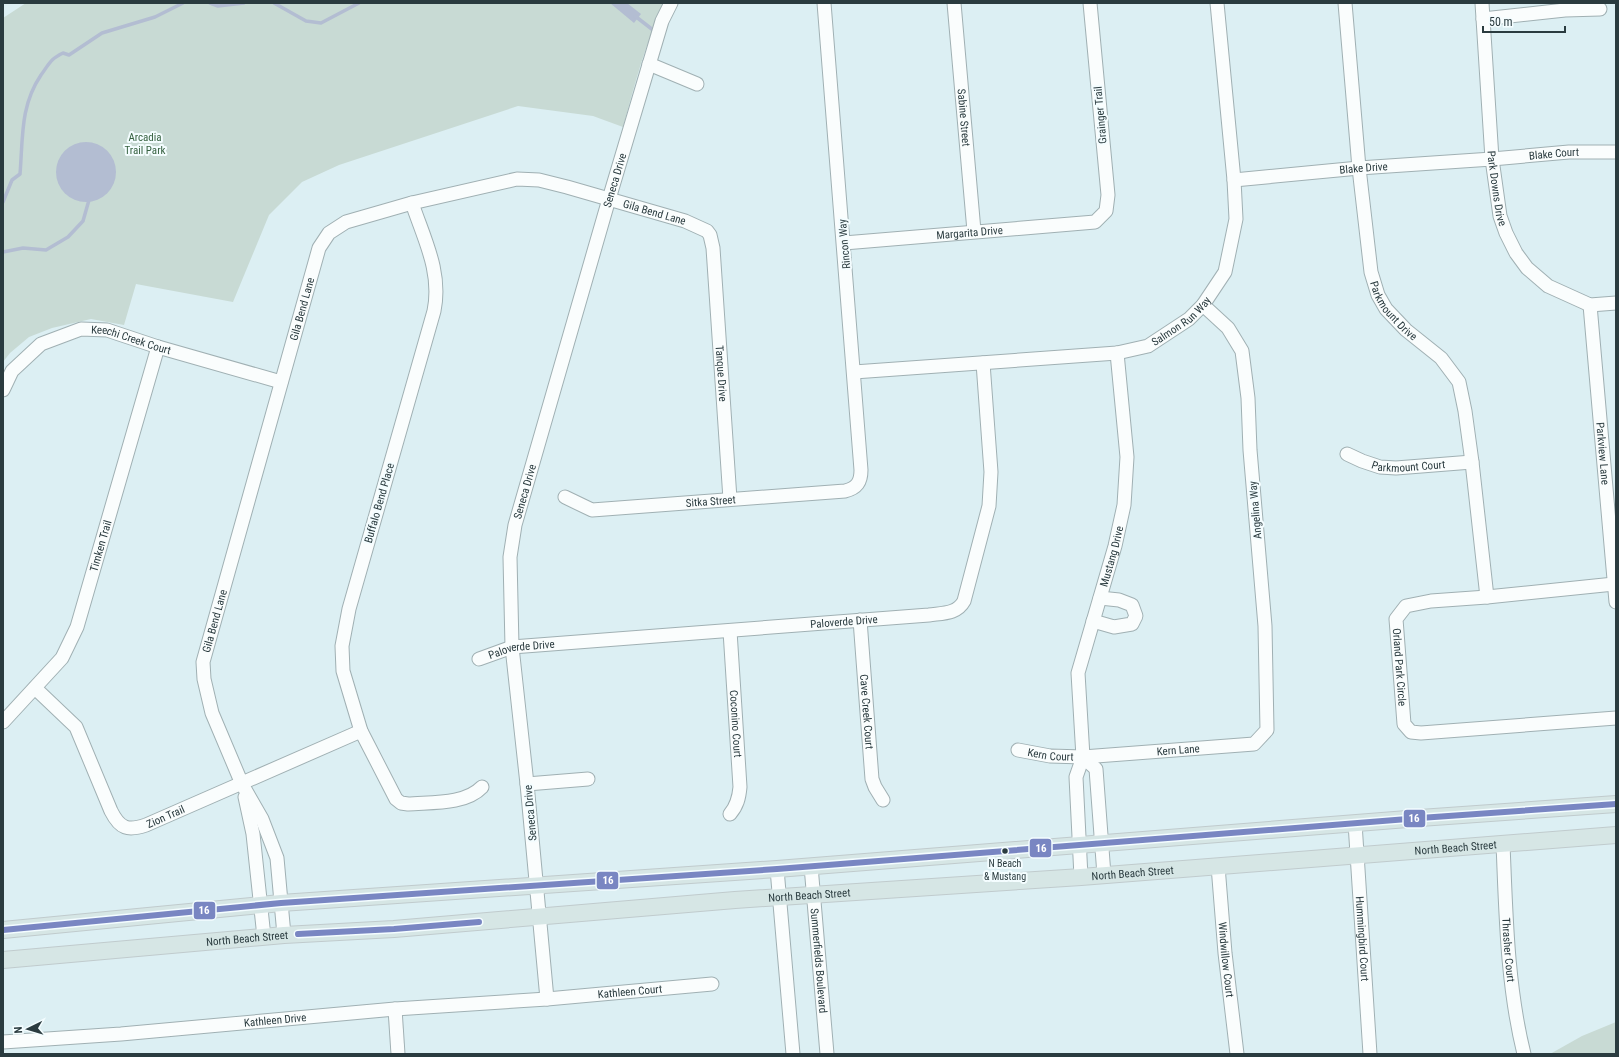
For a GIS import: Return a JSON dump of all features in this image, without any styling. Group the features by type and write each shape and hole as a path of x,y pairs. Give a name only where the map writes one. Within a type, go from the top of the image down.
{"main road":[{"path":"3,930 281,903 777,869 1355,823 1616,804"},
{"name":"North Beach Street","path":"3,960 284,935 394,929 780,897 1104,875 1616,835"}],"street":[{"name":"Seneca Drive","path":"547,999 527,784 512,647 510,557 515,525 609,199 662,21 671,3"},
{"name":"Rincon Way","path":"824,3 861,470 858,485"},
{"name":"Sabine Street","path":"954,3 974,231"},
{"name":"Grainger Trail","path":"1090,3 1108,195 1106,210 1096,222"},
{"name":"Salmon Run Way","path":"854,372 1117,353 1148,346 1189,319 1203,305 1225,272 1236,219 1234,180 1217,3"},
{"name":"Parkmount Drive","path":"1345,3 1359,168 1371,272 1378,295 1386,309 1406,330 1441,358 1459,382 1466,411 1487,597"},
{"name":"Park Downs Drive","path":"1482,3 1492,159 1500,216 1516,253 1527,268 1548,286 1590,305 1616,303"},
{"path":"1483,19 1565,10 1600,9"},
{"path":"649,64 697,84"},
{"name":"Blake Court","path":"1492,159 1569,152 1616,152"},
{"name":"Blake Drive","path":"1234,180 1359,168 1492,159"},
{"name":"Gila Bend Lane","path":"284,935 277,858 262,819 242,784 212,713 204,679 203,662 320,248 329,233 346,222 412,203 517,179 539,180 685,221 707,231 713,248"},
{"name":"Buffalo Bend Place","path":"412,203 435,268 437,299 348,609 342,646 343,671 361,731 396,799 401,803 408,804 457,800 472,795 482,787"},
{"name":"Margarita Drive","path":"844,243 1096,222"},
{"name":"Tanque Drive","path":"713,248 730,499"},
{"name":"Angelina Way","path":"1203,305 1228,328 1242,351 1248,398 1250,450 1265,626 1267,730"},
{"name":"Parkview Lane","path":"1590,305 1616,602"},
{"name":"Keechi Creek Court","path":"3,390 12,370 41,344 81,329 107,330 158,347 281,382"},
{"name":"Timken Trail","path":"3,722 62,658 77,627 158,347"},
{"name":"Mustang Drive","path":"1081,876 1078,845 1076,777 1083,757 1078,674 1115,546 1124,498 1127,457 1117,353"},
{"name":"Paloverde Drive","path":"479,659 512,647 730,631 953,612 961,606 964,601 989,506 991,472 983,363"},
{"name":"Parkmount Court","path":"1347,454 1380,467 1396,468 1472,462"},
{"name":"Sitka Street","path":"565,497 592,510 845,490 854,488 858,485"},
{"name":"Orland Park Circle","path":"1614,584 1487,597 1431,600 1406,606 1396,619 1404,724 1411,732 1421,733 1616,718"},
{"path":"1093,621 1114,627 1132,624 1136,616 1132,605 1119,600 1100,598"},
{"name":"Cave Creek Court","path":"860,620 872,779 883,800"},
{"name":"Coconino Court","path":"730,631 740,787 735,809 730,814"},
{"name":"Zion Trail","path":"35,688 76,727 116,822 126,828 136,829 146,826 361,731"},
{"name":"Kern Lane","path":"1083,757 1254,744 1267,730"},
{"name":"Kern Court","path":"1018,750 1050,756 1083,757"},
{"path":"1083,757 1096,769 1104,875"},
{"path":"527,784 588,779"},
{"name":"Gila Bend Lane","path":"242,784 253,834 262,906 264,937"},
{"name":"Hummingbird Court","path":"1355,823 1363,922 1370,1054"},
{"name":"Thrasher Court","path":"1503,844 1507,938 1513,1000 1524,1054"},
{"name":"Summerfields Boulevard","path":"811,866 828,1054"},
{"name":"Windwillow Court","path":"1218,866 1225,953 1237,1054"},
{"path":"777,869 793,1054"},
{"name":"Kathleen Court","path":"547,999 712,984"},
{"name":"Kathleen Drive","path":"3,1042 121,1034 395,1009 547,999"},
{"path":"395,1009 398,1054"}],"green space":[{"name":"Arcadia Trail Park","path":"26,3 665,3 646,48 623,127 593,116 518,106 339,165 302,182 269,215 233,302 136,284 124,325 91,319 52,328 29,337 10,353 3,362 3,18"},
{"path":"1616,1022 1616,1054 1550,1054 1582,1036"}],"water":[{"path":"610,3 627,3 641,14 634,23"},
{"path":"80,142 92,142 103,147 111,155 116,166 114,184 103,197 92,202 80,202 69,197 61,189 56,178 56,166 61,155 69,147"}],"waterway":[{"path":"3,202 12,180 20,174 22,135 29,98 34,87 50,62 63,53 69,55 102,33 155,17 183,3"},
{"path":"210,3 218,6 244,3"},
{"path":"274,3 306,21 321,23 359,3"},
{"path":"635,16 653,30"},
{"path":"3,252 23,248 46,250 68,237 83,221 89,200"}],"transit line":[{"name":"16","path":"3,930 281,903 777,869 1616,804"},
{"name":"16","path":"298,934 394,929 479,922"}],"place":[{"name":"N Beach & Mustang","path":"1005,851"}]}
